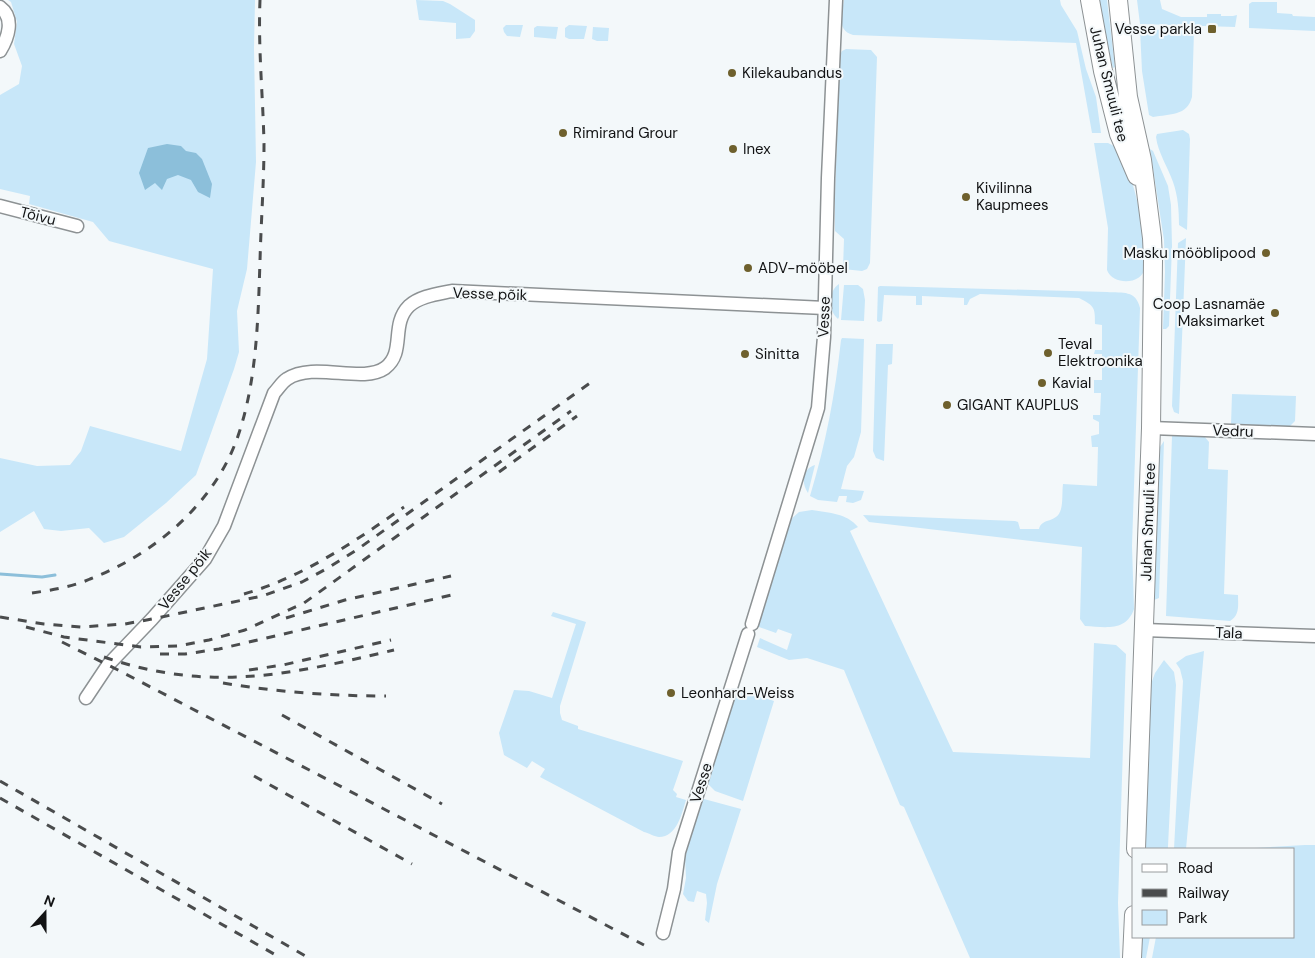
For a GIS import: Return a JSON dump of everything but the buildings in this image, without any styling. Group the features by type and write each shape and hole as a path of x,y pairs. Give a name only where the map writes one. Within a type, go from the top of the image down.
{"main road":[{"name":"Juhan Smuuli tee","path":"1090,0 1103,71 1120,134 1145,195"},
{"name":"Juhan Smuuli tee","path":"1119,3 1128,96 1142,160 1154,260 1151,428 1136,848"},
{"path":"1132,958 1133,938"}],"street":[{"name":"Vesse","path":"663,933 674,889 679,852 818,408 824,337 828,178 836,0"},
{"path":"0,51 5,42 9,19 2,8"},
{"name":"Tõivu","path":"0,206 77,226"},
{"name":"Vesse põik","path":"86,698 108,665 152,620 205,559 224,526 274,393 287,379 304,372 372,374 385,367 397,352 399,320 410,306 428,296 452,291 825,308"},
{"name":"Vedru","path":"1151,428 1315,434"},
{"name":"Tala","path":"1144,630 1315,636"}],"green space":[{"path":"8,0 255,0 256,162 247,269 237,311 239,352 196,475 166,503 124,537 104,543 89,528 61,531 44,529 34,511 0,532 0,458 37,466 70,465 81,451 90,426 181,451 207,359 213,269 109,241 93,222 29,204 30,196 0,189 0,95 19,84 22,66 14,44 17,22 11,2"},
{"path":"416,0 443,1 450,4 475,20 475,31 470,38 456,39 456,23 419,20"},
{"path":"844,0 1060,0 1061,5 1077,31 1086,69 1096,97 1101,133 1092,133 1076,43 853,35 848,33 842,25 841,16"},
{"path":"1096,0 1107,0 1115,67 1113,68"},
{"path":"1137,0 1160,0 1162,9 1181,17 1207,17 1207,14 1221,14 1221,16 1237,15 1235,27 1140,24"},
{"path":"1252,2 1277,2 1277,13 1315,17 1315,31 1249,28 1249,4"},
{"path":"506,25 523,25 520,37 507,36 503,28"},
{"path":"569,25 587,26 584,39 569,39 565,37 565,28"},
{"path":"537,26 558,27 556,39 534,37 534,28"},
{"path":"593,27 609,28 608,41 592,39"},
{"path":"1140,29 1194,31 1192,97 1190,103 1182,111 1153,117 1149,115 1142,71"},
{"path":"846,49 871,50 877,57 870,263 867,269 862,271 843,269 844,239 835,231 838,59 842,51"},
{"path":"1183,130 1189,134 1190,139 1187,230 1179,225 1175,187 1156,137 1157,134"},
{"path":"1094,143 1108,143 1114,146 1132,182 1142,225 1145,263 1143,273 1134,280 1121,281 1115,279 1107,270 1108,228"},
{"path":"1150,149 1153,151 1168,186 1171,205 1172,246 1169,326 1166,329 1163,329 1164,240"},
{"path":"1186,238 1179,414 1174,412 1172,406 1178,243"},
{"path":"839,284 838,319 832,311 831,296 835,287"},
{"path":"844,285 858,285 863,289 865,300 864,321 841,320"},
{"path":"878,287 1118,292 1132,295 1138,302 1140,308 1132,546 1134,609 1126,622 1120,625 1100,627 1085,626 1080,619 1082,547 869,522 863,515 1015,521 1018,522 1020,529 1039,529 1043,523 1059,514 1062,506 1063,484 1097,486 1098,447 1092,447 1091,436 1099,434 1099,422 1093,419 1093,415 1100,415 1101,393 1094,393 1094,380 1102,380 1102,354 1094,354 1095,350 1102,350 1102,325 1095,324 1093,308 1079,298 980,294 970,299 967,305 964,305 964,298 922,296 922,305 916,305 916,296 884,295 882,321 879,322 877,321"},
{"path":"842,338 864,339 861,432 854,457 847,466 841,489 864,491 861,500 853,503 846,502 847,496 839,496 837,502 818,500 810,496 829,419"},
{"path":"876,344 893,344 892,364 888,365 884,461 876,458 873,451"},
{"path":"1232,394 1296,396 1295,421 1289,427 1231,425"},
{"path":"1172,436 1204,436 1209,442 1208,469 1228,470 1224,594 1238,595 1238,610 1230,621 1166,616"},
{"path":"1164,441 1159,598 1154,600 1159,453"},
{"path":"815,465 808,493 804,485 805,473"},
{"path":"812,510 843,516 858,527 850,531 953,752 1090,758 1094,643 1116,645 1126,654 1118,903 1120,958 970,958 904,807 900,805 844,670 807,658 789,660 757,647 760,638 787,650 792,634 778,629 776,633 756,626 789,521 799,512"},
{"path":"553,612 586,622 560,706 562,720 578,726 578,729 683,761 673,790 677,794 676,797 686,800 678,823 665,836 657,837 644,832 540,777 545,769 532,761 527,768 504,755 499,733 514,690 529,691 552,698 576,624 551,616"},
{"path":"1204,651 1186,848 1174,848 1183,681 1180,669 1176,663 1186,656"},
{"path":"1164,660 1174,672 1176,685 1168,848 1144,848 1150,687 1155,673"},
{"path":"744,691 774,701 743,801 715,791 707,783 736,692"},
{"path":"704,799 741,809 717,884 709,923 705,920 706,894 697,891 694,902 688,901 683,894 686,878 685,857 701,800"},
{"path":"1315,845 1315,958 1152,958 1156,938 1295,938 1295,848 1254,848"},
{"path":"1139,938 1150,938 1146,958 1137,958"}],"shaded area":[{"path":"167,144 181,146 186,151 196,153 202,159 212,184 210,198 198,192 191,180 178,175 167,179 162,190 155,183 145,190 139,173 148,148"}],"waterway":[{"path":"0,574 42,577 55,575"}],"railway":[{"path":"32,593 83,582 137,556 159,540 180,523 214,483 228,460 238,436 253,371 258,305 264,173 260,0"},
{"path":"0,617 44,624 81,627 125,624 262,596 302,582 358,549 590,383"},
{"path":"26,627 64,637 141,647 178,646 245,630 304,603 571,411"},
{"path":"499,472 577,416"},
{"path":"244,594 266,587 307,568 347,545 404,507"},
{"path":"286,618 345,600 451,576"},
{"path":"160,654 185,654 219,649 456,594"},
{"path":"249,670 283,665 391,640"},
{"path":"62,642 644,945"},
{"path":"104,657 142,668 179,675 214,677 284,673 394,650"},
{"path":"223,683 304,693 386,696"},
{"path":"282,715 442,804"},
{"path":"254,776 412,864"},
{"path":"0,781 309,958"},
{"path":"0,798 281,958"}],"place":[{"name":"Vesse parkla","path":"1212,29"},
{"name":"Kilekaubandus","path":"732,73"},
{"name":"Rimirand Grour","path":"563,133"},
{"name":"Inex","path":"733,149"},
{"name":"Kivilinna Kaupmees","path":"966,197"},
{"name":"Masku mööblipood","path":"1266,253"},
{"name":"ADV-mööbel","path":"748,268"},
{"name":"Coop Lasnamäe Maksimarket","path":"1275,313"},
{"name":"Teval Elektroonika","path":"1048,353"},
{"name":"Sinitta","path":"745,354"},
{"name":"Kavial","path":"1042,383"},
{"name":"GIGANT KAUPLUS","path":"947,405"},
{"name":"Leonhard-Weiss","path":"671,693"}]}
